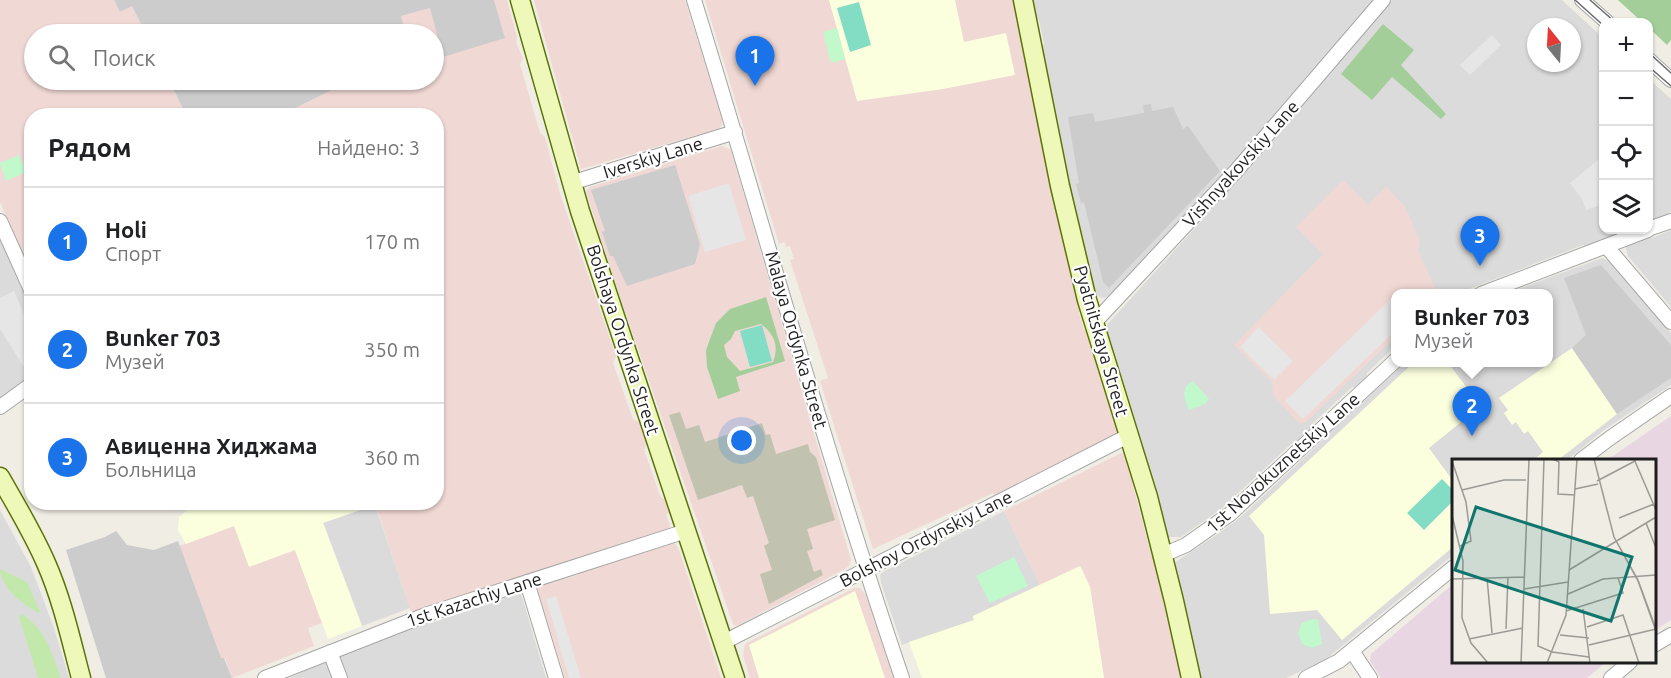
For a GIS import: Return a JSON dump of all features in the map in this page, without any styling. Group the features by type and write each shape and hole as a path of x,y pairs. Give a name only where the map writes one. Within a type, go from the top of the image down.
{"main road":[{"name":"Bolshaya Ordynka Street","path":"520,0 571,183 735,678"},
{"name":"Pyatnitskaya Street","path":"1023,0 1059,186 1094,324 1148,497 1191,678"},
{"path":"0,477 47,564 65,618 81,678"}],"street":[{"name":"Malaya Ordynka Street","path":"694,0 865,570 902,678"},
{"name":"Vishnyakovskiy Lane","path":"1094,324 1228,179 1317,79 1383,0"},
{"path":"1582,0 1602,18"},
{"path":"1653,64 1671,80"},
{"name":"Iverskiy Lane","path":"571,183 735,132"},
{"path":"0,221 24,274"},
{"path":"1653,228 1671,221"},
{"path":"1494,289 1638,234"},
{"path":"1606,246 1671,322"},
{"name":"1st Novokuznetskiy Lane","path":"1163,555 1186,545 1230,514 1391,364"},
{"path":"0,407 24,390"},
{"path":"1582,459 1671,396"},
{"name":"Bolshoy Ordynskiy Lane","path":"724,642 1128,436"},
{"name":"1st Kazachiy Lane","path":"265,678 409,621 686,531"},
{"path":"1306,678 1328,668 1352,651 1452,569"},
{"path":"527,582 556,678"},
{"path":"1656,644 1671,635"},
{"path":"1352,651 1370,678"},
{"path":"330,652 340,678"},
{"path":"1611,678 1629,663"}],"shaded area":[{"path":"0,0 114,0 120,12 132,6 141,24 24,24 24,90 174,90 183,108 24,108 24,258 0,202"},
{"path":"114,0 494,0 505,38 444,57 444,24 434,24 430,8 401,16 403,24 141,24 132,6 120,12"},
{"path":"494,0 507,0 517,37 516,42 523,59 520,64 540,133 545,137 560,194 616,356 613,363 633,419 639,422 647,444 644,450 660,496 667,501 671,512 666,514 670,526 668,530 412,615 377,510 444,510 444,108 295,108 332,90 444,90 444,24 403,24 401,16 430,8 505,38"},
{"path":"534,0 685,0 722,118 722,125 718,129 581,169"},
{"path":"705,0 1016,0 1083,308 1079,313 1084,330 1090,333 1117,433 994,495 993,493 873,549 820,381 828,378 790,260 794,259 790,246 786,247 785,242 779,244"},
{"path":"829,0 955,0 964,42 1006,33 1015,75 943,89 857,101"},
{"path":"1032,0 1374,0 1232,166 1112,293 1108,297 1101,298 1094,293 1076,225 1040,49 1044,44 1039,20 1034,16"},
{"path":"1392,0 1562,0 1599,34 1599,234 1622,234 1588,247 1583,245 1469,289 1391,289 1391,350 1367,373 1367,380 1358,389 1352,387 1311,425 1312,430 1296,445 1291,444 1221,509 1181,537 1168,537 1165,534 1148,472 1111,357 1105,327 1242,176"},
{"path":"1492,35 1501,45 1470,75 1460,65"},
{"path":"1653,83 1671,99 1671,211 1667,216 1653,222"},
{"path":"174,90 332,90 295,108 183,108"},
{"path":"1151,104 1152,111 1173,107 1183,129 1188,126 1220,171 1109,288 1103,282 1084,202 1081,203 1076,184 1079,183 1068,117 1093,113 1095,122 1144,113 1143,105"},
{"path":"722,146 731,150 851,560 845,569 736,626 733,624 611,271 586,191 590,187"},
{"path":"1599,159 1599,205 1586,210 1582,199 1570,183"},
{"path":"675,165 700,244 695,264 627,286 613,256 610,256 602,232 605,231 591,190"},
{"path":"1343,180 1368,205 1386,186 1406,208 1420,242 1418,250 1435,289 1391,289 1391,341 1305,423 1299,423 1273,395 1272,382 1234,345 1323,254 1296,227"},
{"path":"729,183 746,240 705,252 688,196"},
{"path":"1671,230 1671,307 1628,256 1626,248 1627,245 1645,236 1652,238"},
{"path":"0,239 24,292 24,380 0,397"},
{"path":"1602,258 1609,261 1671,333 1671,385 1604,430 1568,459 1452,459 1452,556 1325,660 1286,678 1196,678 1174,563 1242,516 1326,437 1328,430 1396,367 1553,367 1553,289 1519,289"},
{"path":"1601,265 1671,345 1671,378 1617,414 1572,348 1586,335 1564,278"},
{"path":"14,291 24,315 24,367 0,329 0,298"},
{"path":"1391,299 1391,335 1303,419 1285,401"},
{"path":"1258,327 1293,361 1274,380 1240,347"},
{"path":"1572,348 1617,414 1559,459 1536,459 1543,452 1528,431 1524,434 1516,422 1512,425 1504,413 1508,410 1499,398 1544,367 1553,367 1553,361"},
{"path":"1409,367 1451,367 1481,406 1429,448 1452,480 1452,548 1342,640 1317,610 1270,614 1264,535 1249,516"},
{"path":"680,412 686,429 699,425 705,442 762,423 766,435 770,434 776,454 808,444 810,452 816,457 835,520 807,529 813,549 807,551 814,572 821,569 823,575 769,604 760,574 772,570 764,546 769,543 753,496 747,498 742,485 698,500 669,415"},
{"path":"1671,416 1671,620 1657,629 1656,459 1608,459"},
{"path":"1121,453 1127,454 1135,476 1132,482 1151,554 1157,557 1185,678 1104,678 1090,587 1081,567 1040,585 1004,511"},
{"path":"0,510 31,567 54,628 69,678 0,678"},
{"path":"188,510 361,510 323,523 362,626 328,639 295,550 249,567 234,526 186,544 178,530 179,517"},
{"path":"360,510 377,510 410,608 362,626 323,522"},
{"path":"1004,511 1040,585 973,616 974,620 902,645 880,575"},
{"path":"234,526 295,550 322,623 308,628 314,646 232,678 225,658 221,659 179,546"},
{"path":"116,531 127,545 154,550 178,541 221,658 224,658 232,678 106,678 66,550"},
{"path":"673,540 679,550 721,678 565,678 538,590 539,585 559,577 564,579 578,575 581,569 632,553 638,554 658,548 661,544"},
{"path":"1080,566 1090,587 1104,678 922,678 909,642 974,620 973,616"},
{"path":"1452,585 1452,663 1605,663 1587,678 1381,678 1370,661 1371,654"},
{"path":"854,588 860,588 866,595 894,678 750,678 743,655 745,644"},
{"path":"855,591 885,678 759,678 749,645"},
{"path":"520,592 522,597 546,678 346,678 340,655 424,622 431,623 504,599 509,593"},
{"path":"556,596 581,678 569,678 546,599"},
{"path":"322,661 327,664 333,678 289,678 303,672 307,667"}],"green space":[{"path":"1618,0 1671,0 1671,40 1667,45 1653,32 1653,18 1638,18"},
{"path":"859,2 871,45 850,52 837,8"},
{"path":"1383,24 1414,50 1401,65 1446,114 1441,119 1392,77 1372,100 1341,74"},
{"path":"837,28 845,59 831,63 823,32"},
{"path":"19,155 24,173 6,181 0,163"},
{"path":"766,297 785,361 736,377 740,391 718,399 707,367 706,350 716,323 730,309","holes":["761,324 766,328 776,346 773,362 740,371 727,357 724,345 735,331"]},
{"path":"762,325 772,361 750,367 740,331"},
{"path":"1193,381 1209,399 1205,404 1189,410 1185,390"},
{"path":"1442,479 1452,489 1452,502 1424,530 1407,513"},
{"path":"1014,557 1028,586 990,603 976,576"},
{"path":"0,569 27,582 40,612 38,613 19,600 9,590"},
{"path":"20,615 31,621 43,635 61,678 38,678"},
{"path":"1312,619 1318,620 1322,644 1312,648 1302,644 1298,633 1302,623"}],"tram line":[{"path":"1575,0 1599,22"},
{"path":"1590,0 1610,18"},
{"path":"1653,57 1671,73"},
{"path":"1653,70 1671,86"}],"place":[{"name":"Holi","path":"755,86"},
{"name":"Авиценна Хиджама","path":"1480,266"},
{"name":"Bunker 703","path":"1472,436"}]}
